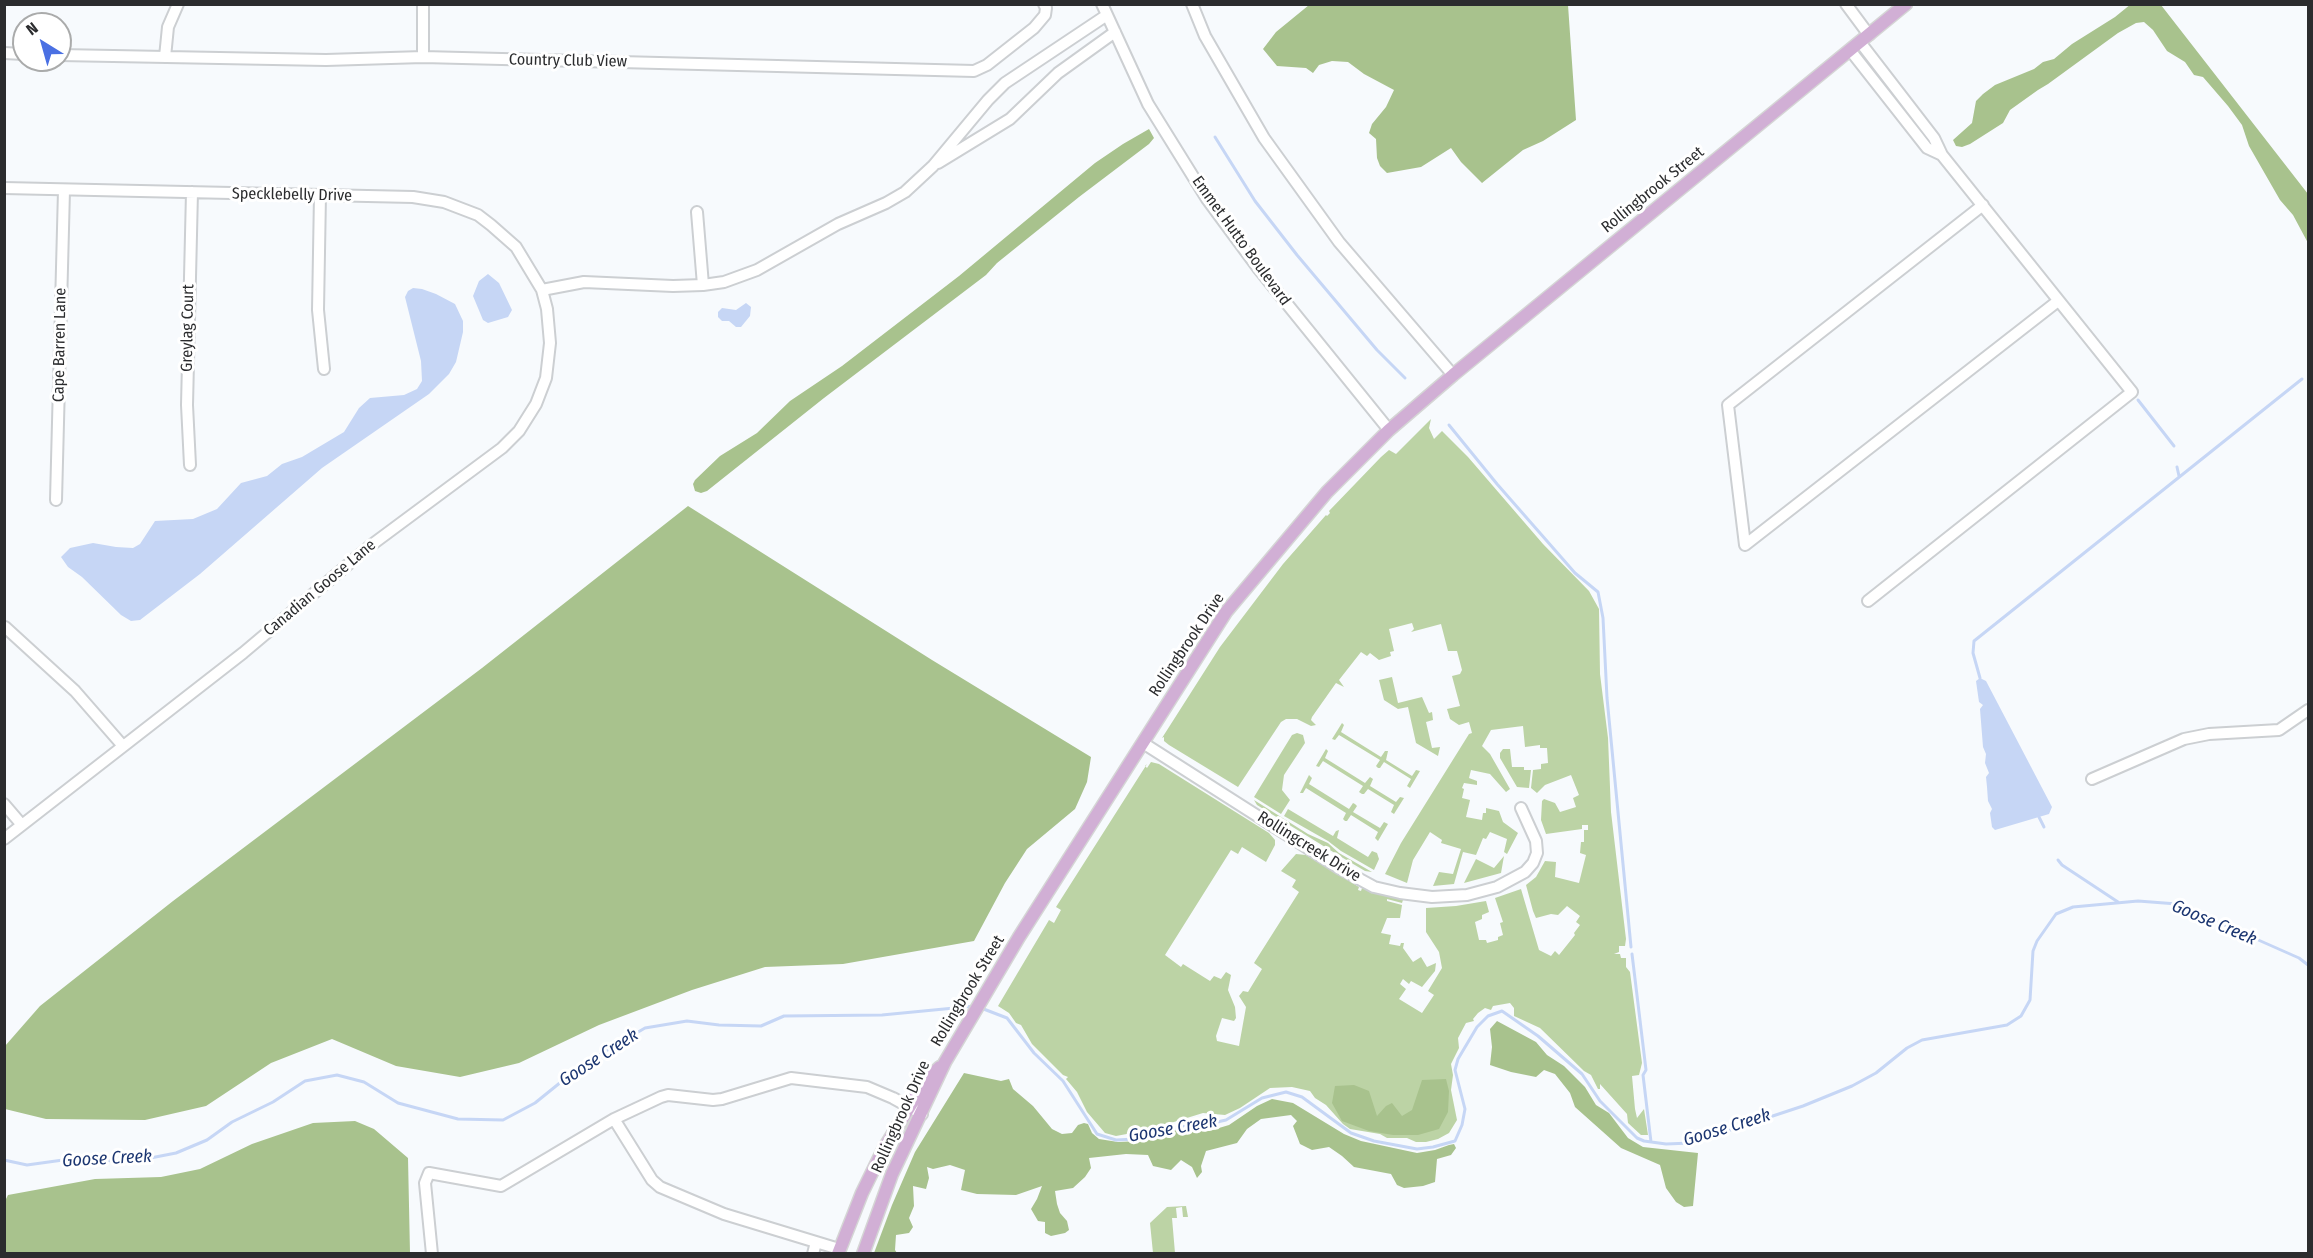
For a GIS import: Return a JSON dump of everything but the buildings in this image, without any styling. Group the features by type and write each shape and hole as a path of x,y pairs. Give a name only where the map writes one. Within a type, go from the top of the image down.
{"main road":[{"name":"Rollingbrook Street","path":"1421,402 1906,4"},
{"name":"Rollingbrook Drive","path":"1019,937 1226,612 1327,492 1389,430 1421,402"},
{"name":"Rollingbrook Street","path":"945,1062 1019,937"},
{"name":"Rollingbrook Drive","path":"840,1252 883,1150 926,1080 945,1062"},
{"name":"Rollingbrook Drive","path":"863,1254 892,1174 945,1062"}],"street":[{"path":"165,57 168,27 178,4"},
{"path":"423,4 423,57"},
{"name":"Country Club View","path":"72,55 326,60 423,57 974,71 987,65 1034,28 1045,15 1044,4"},
{"path":"1192,4 1205,36 1275,154 1339,242 1453,375"},
{"path":"1846,4 1865,38 1935,138 1942,155 2132,392 1868,601"},
{"path":"542,290 584,282 703,285 724,282 757,270 838,224 905,192 933,166 987,100 1005,83 1104,10"},
{"name":"Emmet Hutto Boulevard","path":"1104,10 1148,104 1207,199 1258,268 1389,430"},
{"path":"933,166 1010,119 1058,73 1115,32"},
{"path":"1850,50 1927,148 1942,155"},
{"name":"Specklebelly Drive","path":"4,188 430,199 463,208 491,225 516,247 542,290"},
{"name":"Cape Barren Lane","path":"56,500 64,190"},
{"name":"Greylag Court","path":"190,465 187,405 192,192"},
{"path":"320,195 318,310 324,369"},
{"path":"1983,205 1728,405 1745,544 2058,301"},
{"path":"697,212 703,285"},
{"name":"Canadian Goose Lane","path":"4,839 243,653 370,546 502,448 519,431 536,404 546,378 550,343 547,309 542,290"},
{"path":"5,627 75,691 123,746"},
{"path":"2092,779 2184,739 2209,734 2279,730 2308,710"},
{"name":"Rollingcreek Drive","path":"1143,743 1339,868 1374,886 1400,893 1432,897 1467,894 1497,887 1526,872 1533,864 1537,853 1536,841 1521,808"},
{"path":"4,804 22,825"},
{"path":"432,1254 425,1183 429,1173 501,1186 614,1119 668,1095 722,1099 791,1078 867,1087 922,1114"},
{"path":"614,1119 652,1180 660,1187 724,1214 816,1242 840,1252"},
{"path":"813,1254 816,1242"}],"green space":[{"path":"2131,4 2161,5 2308,194 2308,243 2249,146 2242,125 2228,106 2203,77 2194,75 2185,62 2167,51 2153,30 2144,22 2136,23 2118,33 2010,110 2003,123 1970,144 1962,147 1956,146 1953,140 1972,123 1976,101 1983,94 1995,85 2054,59"},
{"path":"1309,5 1568,5 1576,120 1543,141 1523,150 1482,183 1451,148 1421,167 1387,173 1380,166 1377,158 1376,139 1369,133 1372,124 1386,107 1394,90 1364,74 1348,62 1332,61 1319,65 1313,73 1306,68 1277,66 1263,49 1276,32"},
{"path":"1149,129 1154,138 1149,144 1079,197 997,263 986,275 824,398 707,491 701,493 695,491 693,484 695,480 720,456 757,433 790,401 842,366 959,276 1095,163"},
{"path":"1431,419 1429,428 1434,439 1442,431 1468,457 1543,544 1589,591 1599,609 1600,674 1608,738 1611,812 1626,939 1625,946 1619,946 1619,952 1614,954 1620,954 1621,958 1626,958 1626,967 1630,972 1642,1063 1639,1075 1632,1076 1635,1109 1637,1118 1644,1109 1648,1135 1641,1135 1628,1123 1627,1114 1600,1084 1600,1089 1598,1089 1591,1075 1584,1071 1540,1028 1514,1016 1514,1008 1510,1003 1493,1006 1491,1010 1485,1008 1478,1013 1474,1021 1466,1023 1458,1038 1459,1048 1451,1064 1453,1075 1451,1090 1457,1120 1449,1133 1438,1139 1416,1142 1407,1138 1387,1138 1380,1134 1350,1129 1310,1091 1292,1087 1270,1088 1225,1115 1203,1113 1148,1130 1116,1136 1105,1133 1087,1112 1077,1092 1066,1079 1068,1077 1063,1075 1032,1044 1021,1025 998,1006 1049,920 1054,923 1061,910 1056,907 1145,766 1147,768 1151,762 1159,764 1269,833 1275,840 1275,845 1266,862 1242,847 1238,854 1231,850 1165,955 1181,967 1183,964 1210,981 1214,976 1221,979 1226,972 1231,975 1228,990 1235,1007 1236,1018 1234,1021 1222,1018 1216,1036 1217,1041 1239,1046 1246,1007 1239,996 1243,991 1248,992 1262,969 1254,963 1299,892 1292,887 1296,880 1281,871 1296,854 1306,855 1359,887 1358,890 1361,891 1362,888 1403,900 1402,903 1387,899 1387,901 1402,905 1400,918 1387,918 1381,933 1391,935 1389,944 1400,946 1404,943 1403,948 1413,962 1421,957 1427,967 1436,963 1435,971 1422,987 1411,981 1409,984 1403,979 1400,984 1406,989 1399,999 1422,1013 1434,995 1428,991 1442,968 1439,952 1426,932 1426,908 1486,901 1489,912 1475,922 1479,940 1486,940 1487,943 1498,940 1498,937 1503,935 1500,923 1503,922 1495,898 1521,889 1539,950 1551,956 1555,951 1559,955 1575,935 1580,925 1576,922 1580,916 1567,906 1558,915 1551,914 1536,918 1526,885 1536,877 1545,861 1556,862 1555,877 1579,883 1586,855 1580,853 1581,842 1584,842 1584,830 1588,830 1588,825 1582,825 1582,829 1546,834 1541,820 1542,801 1544,799 1555,803 1560,812 1576,807 1573,798 1579,795 1571,775 1545,785 1537,793 1531,788 1533,770 1541,769 1541,764 1548,763 1547,748 1540,748 1540,745 1525,747 1523,726 1491,730 1482,746 1490,754 1510,789 1506,792 1490,774 1471,770 1469,778 1477,781 1477,785 1464,783 1462,788 1464,789 1462,798 1470,800 1466,817 1482,820 1486,808 1499,811 1503,822 1518,833 1507,854 1504,852 1507,839 1490,832 1486,839 1483,838 1476,855 1463,852 1454,884 1433,886 1439,872 1453,874 1461,849 1441,843 1442,840 1430,832 1413,860 1407,883 1385,874 1401,843 1469,734 1472,733 1469,722 1459,725 1450,719 1447,709 1460,706 1452,676 1460,674 1462,670 1457,651 1448,651 1441,624 1411,632 1414,629 1412,623 1389,629 1394,651 1390,652 1391,656 1379,660 1370,653 1367,656 1361,652 1339,680 1344,687 1336,683 1312,717 1311,720 1316,725 1311,726 1297,719 1286,719 1281,722 1238,787 1169,745 1164,741 1164,737 1162,738 1220,647 1283,564 1330,513 1329,511 1381,457 1389,450 1396,454"},
{"path":"688,506 1091,757 1087,782 1075,809 1027,849 1005,883 974,941 843,964 765,967 692,990 599,1025 519,1063 460,1077 396,1066 332,1039 271,1063 206,1106 145,1120 46,1119 5,1109 5,1046 40,1006 173,901 482,668"},
{"path":"1392,677 1398,703 1422,697 1429,713 1432,712 1433,720 1426,722 1432,748 1440,747 1438,756 1416,743 1408,707 1398,709 1384,700 1379,680"},
{"path":"1342,723 1344,725 1341,732 1381,757 1385,751 1388,751 1386,760 1412,776 1416,770 1420,771 1410,788 1407,786 1411,779 1384,762 1378,768 1376,766 1380,760 1339,735 1335,740 1332,739"},
{"path":"1297,733 1303,735 1305,743 1284,775 1282,790 1290,800 1281,814 1254,797 1292,735"},
{"path":"1326,749 1328,751 1325,758 1365,783 1370,777 1373,779 1370,786 1396,802 1400,797 1404,798 1394,814 1391,812 1394,805 1368,789 1362,794 1359,792 1363,786 1323,761 1319,767 1316,766"},
{"path":"1503,749 1510,749 1512,767 1524,767 1524,770 1531,770 1529,788 1517,787 1500,758"},
{"path":"1309,775 1312,778 1309,784 1349,809 1353,803 1355,804 1357,806 1353,812 1380,828 1384,822 1388,824 1378,841 1375,838 1378,832 1351,815 1345,821 1343,819 1346,813 1306,788 1303,793 1300,793"},
{"path":"1254,800 1308,834 1328,843 1339,853 1372,872 1365,871 1338,855 1257,805"},
{"path":"1288,809 1333,836 1339,830 1337,838 1368,857 1372,851 1377,853 1379,859 1374,870 1284,816"},
{"path":"1504,856 1501,873 1464,883 1476,859 1494,868"},
{"path":"1497,1021 1536,1042 1547,1055 1564,1066 1585,1087 1596,1105 1609,1113 1628,1138 1643,1147 1698,1153 1693,1206 1684,1207 1676,1202 1666,1188 1660,1165 1621,1148 1575,1107 1570,1093 1555,1074 1544,1070 1536,1077 1490,1065 1492,1047 1490,1029"},
{"path":"964,1073 1001,1081 1009,1079 1013,1089 1033,1106 1052,1129 1062,1134 1072,1133 1078,1125 1084,1123 1088,1124 1092,1133 1099,1139 1118,1142 1165,1137 1173,1131 1182,1129 1209,1131 1229,1125 1272,1099 1293,1103 1344,1134 1361,1141 1417,1153 1454,1144 1456,1148 1451,1155 1437,1159 1435,1182 1404,1188 1397,1185 1391,1174 1354,1167 1329,1147 1312,1150 1300,1144 1293,1126 1297,1121 1291,1115 1261,1119 1247,1129 1237,1143 1206,1151 1201,1166 1202,1172 1197,1178 1192,1167 1181,1160 1171,1170 1153,1166 1148,1155 1126,1154 1089,1158 1091,1168 1085,1177 1073,1188 1055,1191 1060,1213 1067,1221 1069,1230 1051,1236 1045,1233 1045,1222 1038,1221 1031,1209 1042,1186 1016,1195 977,1194 961,1190 965,1170 950,1165 933,1169 927,1167 929,1178 926,1189 913,1186 914,1206 909,1218 913,1227 909,1233 896,1235 895,1250 897,1253 874,1253 915,1152"},
{"path":"1446,1079 1449,1091 1448,1112 1439,1129 1418,1135 1393,1135 1369,1131 1342,1121 1332,1103 1335,1086 1354,1085 1369,1091 1377,1116 1392,1103 1402,1116 1412,1110 1422,1080"},
{"path":"355,1121 374,1129 408,1158 410,1253 5,1253 5,1201 8,1195 95,1179 161,1177 200,1169 252,1144 313,1123"},
{"path":"1186,1206 1188,1217 1183,1217 1182,1207 1176,1208 1177,1218 1172,1218 1175,1253 1153,1253 1150,1223 1167,1207"}],"water":[{"path":"488,274 499,283 512,310 508,317 488,323 483,320 473,296 479,281"},
{"path":"413,288 436,294 455,304 463,321 463,332 456,362 449,374 429,394 322,468 200,574 140,620 131,621 121,615 82,577 68,567 61,557 70,548 93,543 133,548 140,544 155,521 193,519 217,509 241,483 267,476 282,464 302,457 344,432 359,408 370,398 404,395 417,389 422,381 421,361 405,297"},
{"path":"746,303 751,307 750,316 741,327 736,327 729,321 722,321 718,317 718,312 722,308 736,310"},
{"path":"1980,678 1986,681 2052,807 2049,814 1995,830 1992,827 1990,813 1992,809 1988,801 1986,777 1989,773 1985,763 1986,754 1983,747 1980,709 1983,705 1979,702 1976,681"}],"waterway":[{"path":"1215,137 1255,201 1297,255 1377,350 1405,378"},
{"path":"1980,678 1973,653 1974,641 2302,379"},
{"path":"2138,400 2174,446"},
{"path":"1449,425 1575,573 1598,592 1603,618 1607,698 1631,947"},
{"path":"2177,467 2179,476"},
{"path":"2039,817 2044,827"},
{"path":"2058,860 2062,865 2118,902"},
{"name":"Goose Creek","path":"981,1008 1007,1018 1034,1053 1063,1081 1097,1134 1116,1140 1136,1139 1179,1127 1226,1120 1262,1098 1286,1092 1302,1097 1351,1133 1374,1141 1417,1149 1455,1141 1462,1125 1465,1109 1455,1070 1458,1059 1477,1027 1488,1016 1502,1011 1538,1036 1582,1074 1600,1101 1637,1138 1666,1144 1691,1143 1803,1106 1852,1086 1876,1073 1907,1048 1922,1040 2007,1025 2021,1016 2030,1000 2033,951 2037,941 2056,914 2073,907 2138,901 2177,904 2299,958 2308,965"},
{"path":"1632,954 1646,1070 1643,1075 1651,1142"},
{"name":"Goose Creek","path":"4,1160 27,1165 63,1160 135,1161 176,1153 207,1140 232,1122 273,1102 305,1081 337,1075 364,1082 398,1103 458,1119 503,1120 535,1103 582,1065 645,1028 687,1021 719,1025 761,1026 784,1016 882,1015 975,1006"}]}
